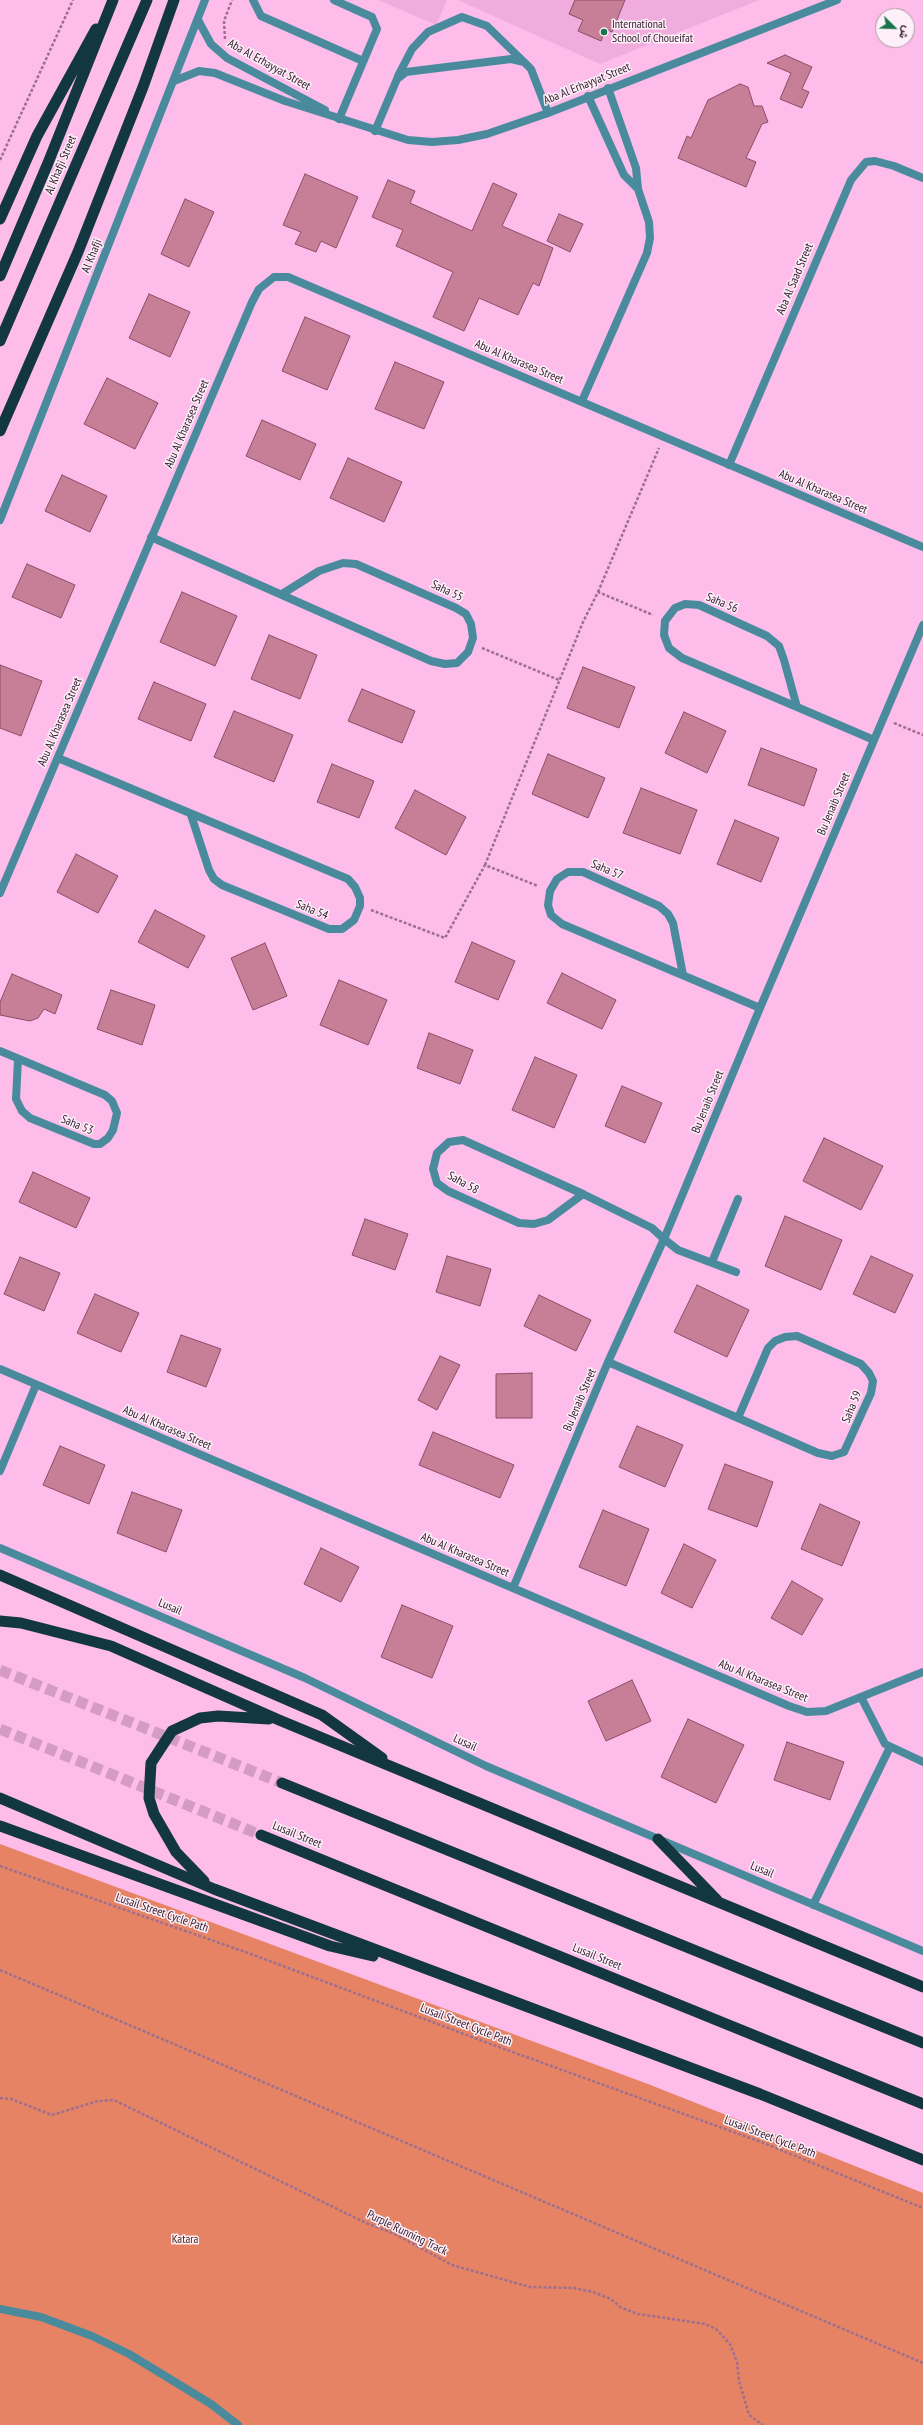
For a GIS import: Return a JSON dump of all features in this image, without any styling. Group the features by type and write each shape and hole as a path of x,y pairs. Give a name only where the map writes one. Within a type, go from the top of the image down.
{"highway":[{"path":"0,219 37,136 112,0"},
{"name":"Al Khafji Street","path":"0,276 48,163 112,0"},
{"name":"Al Khafji Street","path":"0,341 146,0"},
{"path":"0,431 78,252 143,87 174,0"},
{"path":"0,1575 322,1715 398,1770"},
{"path":"0,1621 21,1623 111,1646 279,1720 398,1770 923,1987"},
{"path":"214,1889 189,1868 162,1830 149,1798 151,1763 172,1731 200,1718 234,1716 279,1720"},
{"path":"282,1783 923,2043"},
{"path":"0,1798 214,1889 408,1964 760,2094 923,2160"},
{"path":"0,1826 330,1946 408,1964"},
{"name":"Lusail Street","path":"261,1835 923,2104"},
{"path":"658,1839 720,1903"}],"street":[{"name":"Al Khafji","path":"0,520 174,82 205,0"},
{"path":"253,0 261,16 363,61"},
{"path":"334,0 372,17 377,30 339,119"},
{"name":"Aba Al Erhayyat Street","path":"174,82 199,71 215,73 285,101 375,131 408,140 432,142 458,140 487,134 548,113 608,88 837,0"},
{"path":"375,131 397,79 412,49 428,32 462,17 487,26 531,69 548,113"},
{"name":"Aba Al Erhayyat Street","path":"198,20 204,35 227,58 290,90 339,119"},
{"path":"397,79 406,72 414,70 511,59 524,62"},
{"path":"582,401 647,253 650,222 638,189 636,168 608,88"},
{"path":"588,96 624,175 638,189"},
{"name":"Aba Al Saad Street","path":"729,465 851,180 866,162 875,161 894,166 923,178"},
{"name":"Abu Al Kharasea Street","path":"0,893 252,302 259,289 274,277 288,277 923,547"},
{"path":"152,537 431,661 445,664 457,663 468,652 471,643"},
{"name":"Saha 55","path":"282,594 330,567 342,563 356,564 442,601 466,614 471,624 473,638 471,643"},
{"name":"Saha 56","path":"665,621 675,608 684,604 699,605 767,636 779,646 797,708"},
{"path":"665,621 664,635 669,648 682,658 874,740"},
{"name":"Bu Jenaib Street","path":"513,1588 608,1362 664,1239 760,1008 923,625"},
{"path":"58,758 190,815 348,879 358,892 360,906"},
{"name":"Saha 54","path":"190,815 209,870 214,879 222,885 329,929 336,930 348,925 354,920 360,906"},
{"name":"Saha 57","path":"550,891 557,879 568,872 583,872 659,906 668,914 673,923 683,975"},
{"path":"550,891 548,905 551,915 562,924 760,1008"},
{"name":"Saha 53","path":"0,1051 105,1095 112,1101 117,1113 113,1130 108,1138 100,1144 94,1144 30,1118 22,1111 16,1100 15,1080 18,1059"},
{"name":"Saha 58","path":"583,1194 548,1220 534,1224 520,1223 448,1191 437,1183 434,1169 438,1153 449,1142 463,1140 583,1194 652,1228 678,1250 736,1272"},
{"path":"712,1262 738,1199"},
{"name":"Saha 59","path":"608,1362 818,1453 832,1456 840,1455 844,1452 871,1393 873,1381 869,1373 861,1364 797,1336 785,1337 775,1341 768,1348 738,1418"},
{"name":"Abu Al Kharasea Street","path":"0,1369 807,1712 826,1711 923,1672"},
{"path":"0,1471 36,1385"},
{"name":"Lusail","path":"0,1548 298,1675 486,1766 923,1951"},
{"path":"861,1697 881,1739 890,1747 923,1762"},
{"path":"813,1905 890,1747"},
{"path":"0,2309 41,2317 92,2336 123,2351 211,2404 238,2425"}],"path":[{"path":"0,160 73,0"},
{"path":"218,50 226,38 224,21 232,0"},
{"path":"360,906 445,938 485,865 583,622 598,592 664,437"},
{"path":"598,592 665,621"},
{"path":"471,643 560,680"},
{"path":"883,718 923,735"},
{"path":"485,865 550,891"},
{"name":"Lusail Street Cycle Path","path":"0,1866 251,1954 496,2046 761,2142 923,2208"},
{"path":"0,1970 923,2363"},
{"name":"Purple Running Track","path":"0,2098 11,2099 52,2115 98,2101 114,2100 366,2223 395,2234 452,2265 530,2287 574,2288 593,2292 611,2299 620,2307 638,2314 705,2324 716,2329 730,2344 737,2362 739,2381 750,2414 763,2425"}],"shaded area":[{"path":"378,0 447,0 436,25"},
{"name":"International School of Choueifat","path":"458,0 759,0 600,64"}],"green space":[{"name":"Katara","path":"0,1844 648,2084 923,2193 923,2425 0,2425"}],"building":[{"path":"575,0 625,0 612,32 606,29 601,41 578,31 583,20 569,14"},
{"path":"785,55 812,67 802,89 809,92 802,108 780,99 791,73 767,63"},
{"path":"740,84 748,87 754,106 762,106 768,122 762,124 746,158 756,162 746,187 678,158 687,136 691,138 708,100"},
{"path":"305,174 358,197 336,248 321,241 316,252 295,244 301,232 283,225"},
{"path":"388,180 415,191 410,203 472,231 493,183 517,194 502,226 553,248 539,286 533,283 518,315 479,298 464,331 433,317 453,272 396,246 403,230 372,217"},
{"path":"185,199 214,212 189,267 161,254"},
{"path":"559,214 583,224 570,252 547,241"},
{"path":"149,294 190,312 170,357 129,338"},
{"path":"305,317 350,336 327,390 282,371"},
{"path":"395,362 444,382 424,429 375,409"},
{"path":"107,378 158,403 135,449 84,424"},
{"path":"262,420 316,444 300,480 246,456"},
{"path":"348,458 402,482 384,522 330,498"},
{"path":"62,475 107,496 90,532 45,511"},
{"path":"27,564 75,585 61,618 12,597"},
{"path":"182,592 237,616 215,666 160,642"},
{"path":"269,635 317,655 300,699 251,679"},
{"path":"0,665 42,681 21,736 0,728"},
{"path":"583,667 635,687 619,728 567,708"},
{"path":"154,682 206,704 191,741 138,719"},
{"path":"362,689 415,711 402,743 348,721"},
{"path":"234,711 293,735 274,782 214,757"},
{"path":"684,712 726,731 707,773 665,753"},
{"path":"761,748 817,769 804,806 748,785"},
{"path":"548,754 605,778 588,818 532,794"},
{"path":"332,764 374,781 359,818 317,802"},
{"path":"641,788 697,810 680,854 623,833"},
{"path":"415,790 466,817 446,855 395,828"},
{"path":"735,820 779,838 761,882 717,864"},
{"path":"76,854 118,876 98,913 57,892"},
{"path":"155,910 205,936 188,968 138,942"},
{"path":"472,942 515,961 498,1000 455,982"},
{"path":"265,943 287,996 253,1010 231,958"},
{"path":"562,973 616,1000 602,1029 547,1003"},
{"path":"12,974 62,995 55,1014 44,1009 38,1018 30,1021 0,1015 0,1002"},
{"path":"339,980 387,1000 368,1045 320,1025"},
{"path":"111,990 155,1005 142,1045 97,1029"},
{"path":"429,1033 473,1050 460,1084 417,1068"},
{"path":"535,1057 577,1075 554,1128 512,1110"},
{"path":"622,1086 662,1103 645,1143 605,1126"},
{"path":"824,1138 883,1166 861,1210 803,1181"},
{"path":"33,1172 90,1198 76,1228 19,1202"},
{"path":"785,1216 842,1240 821,1290 765,1266"},
{"path":"365,1219 408,1234 395,1270 352,1255"},
{"path":"447,1256 491,1269 480,1306 436,1292"},
{"path":"871,1256 913,1275 895,1313 853,1294"},
{"path":"20,1257 60,1273 44,1311 4,1294"},
{"path":"697,1285 749,1310 727,1357 674,1332"},
{"path":"95,1294 139,1313 121,1352 77,1333"},
{"path":"539,1295 591,1320 576,1351 524,1326"},
{"path":"181,1335 221,1349 206,1387 167,1372"},
{"path":"440,1356 460,1365 437,1410 418,1400"},
{"path":"532,1373 532,1418 496,1418 496,1374"},
{"path":"637,1426 683,1445 665,1487 619,1467"},
{"path":"433,1432 514,1465 500,1498 419,1465"},
{"path":"60,1446 105,1465 89,1504 43,1485"},
{"path":"725,1464 773,1482 757,1527 708,1509"},
{"path":"132,1492 182,1510 166,1552 117,1533"},
{"path":"820,1504 860,1522 842,1566 801,1549"},
{"path":"603,1510 649,1529 626,1586 579,1567"},
{"path":"684,1544 716,1560 692,1608 661,1593"},
{"path":"321,1548 359,1567 341,1602 304,1584"},
{"path":"792,1581 823,1599 802,1635 771,1618"},
{"path":"402,1605 453,1626 432,1678 381,1657"},
{"path":"632,1680 651,1721 606,1741 588,1701"},
{"path":"688,1719 744,1745 716,1803 661,1777"},
{"path":"787,1742 844,1762 830,1800 774,1780"}],"tunnel":[{"path":"0,1670 282,1783"},
{"path":"0,1729 261,1835"}],"place":[{"name":"International School of Choueifat","path":"604,32"}]}
